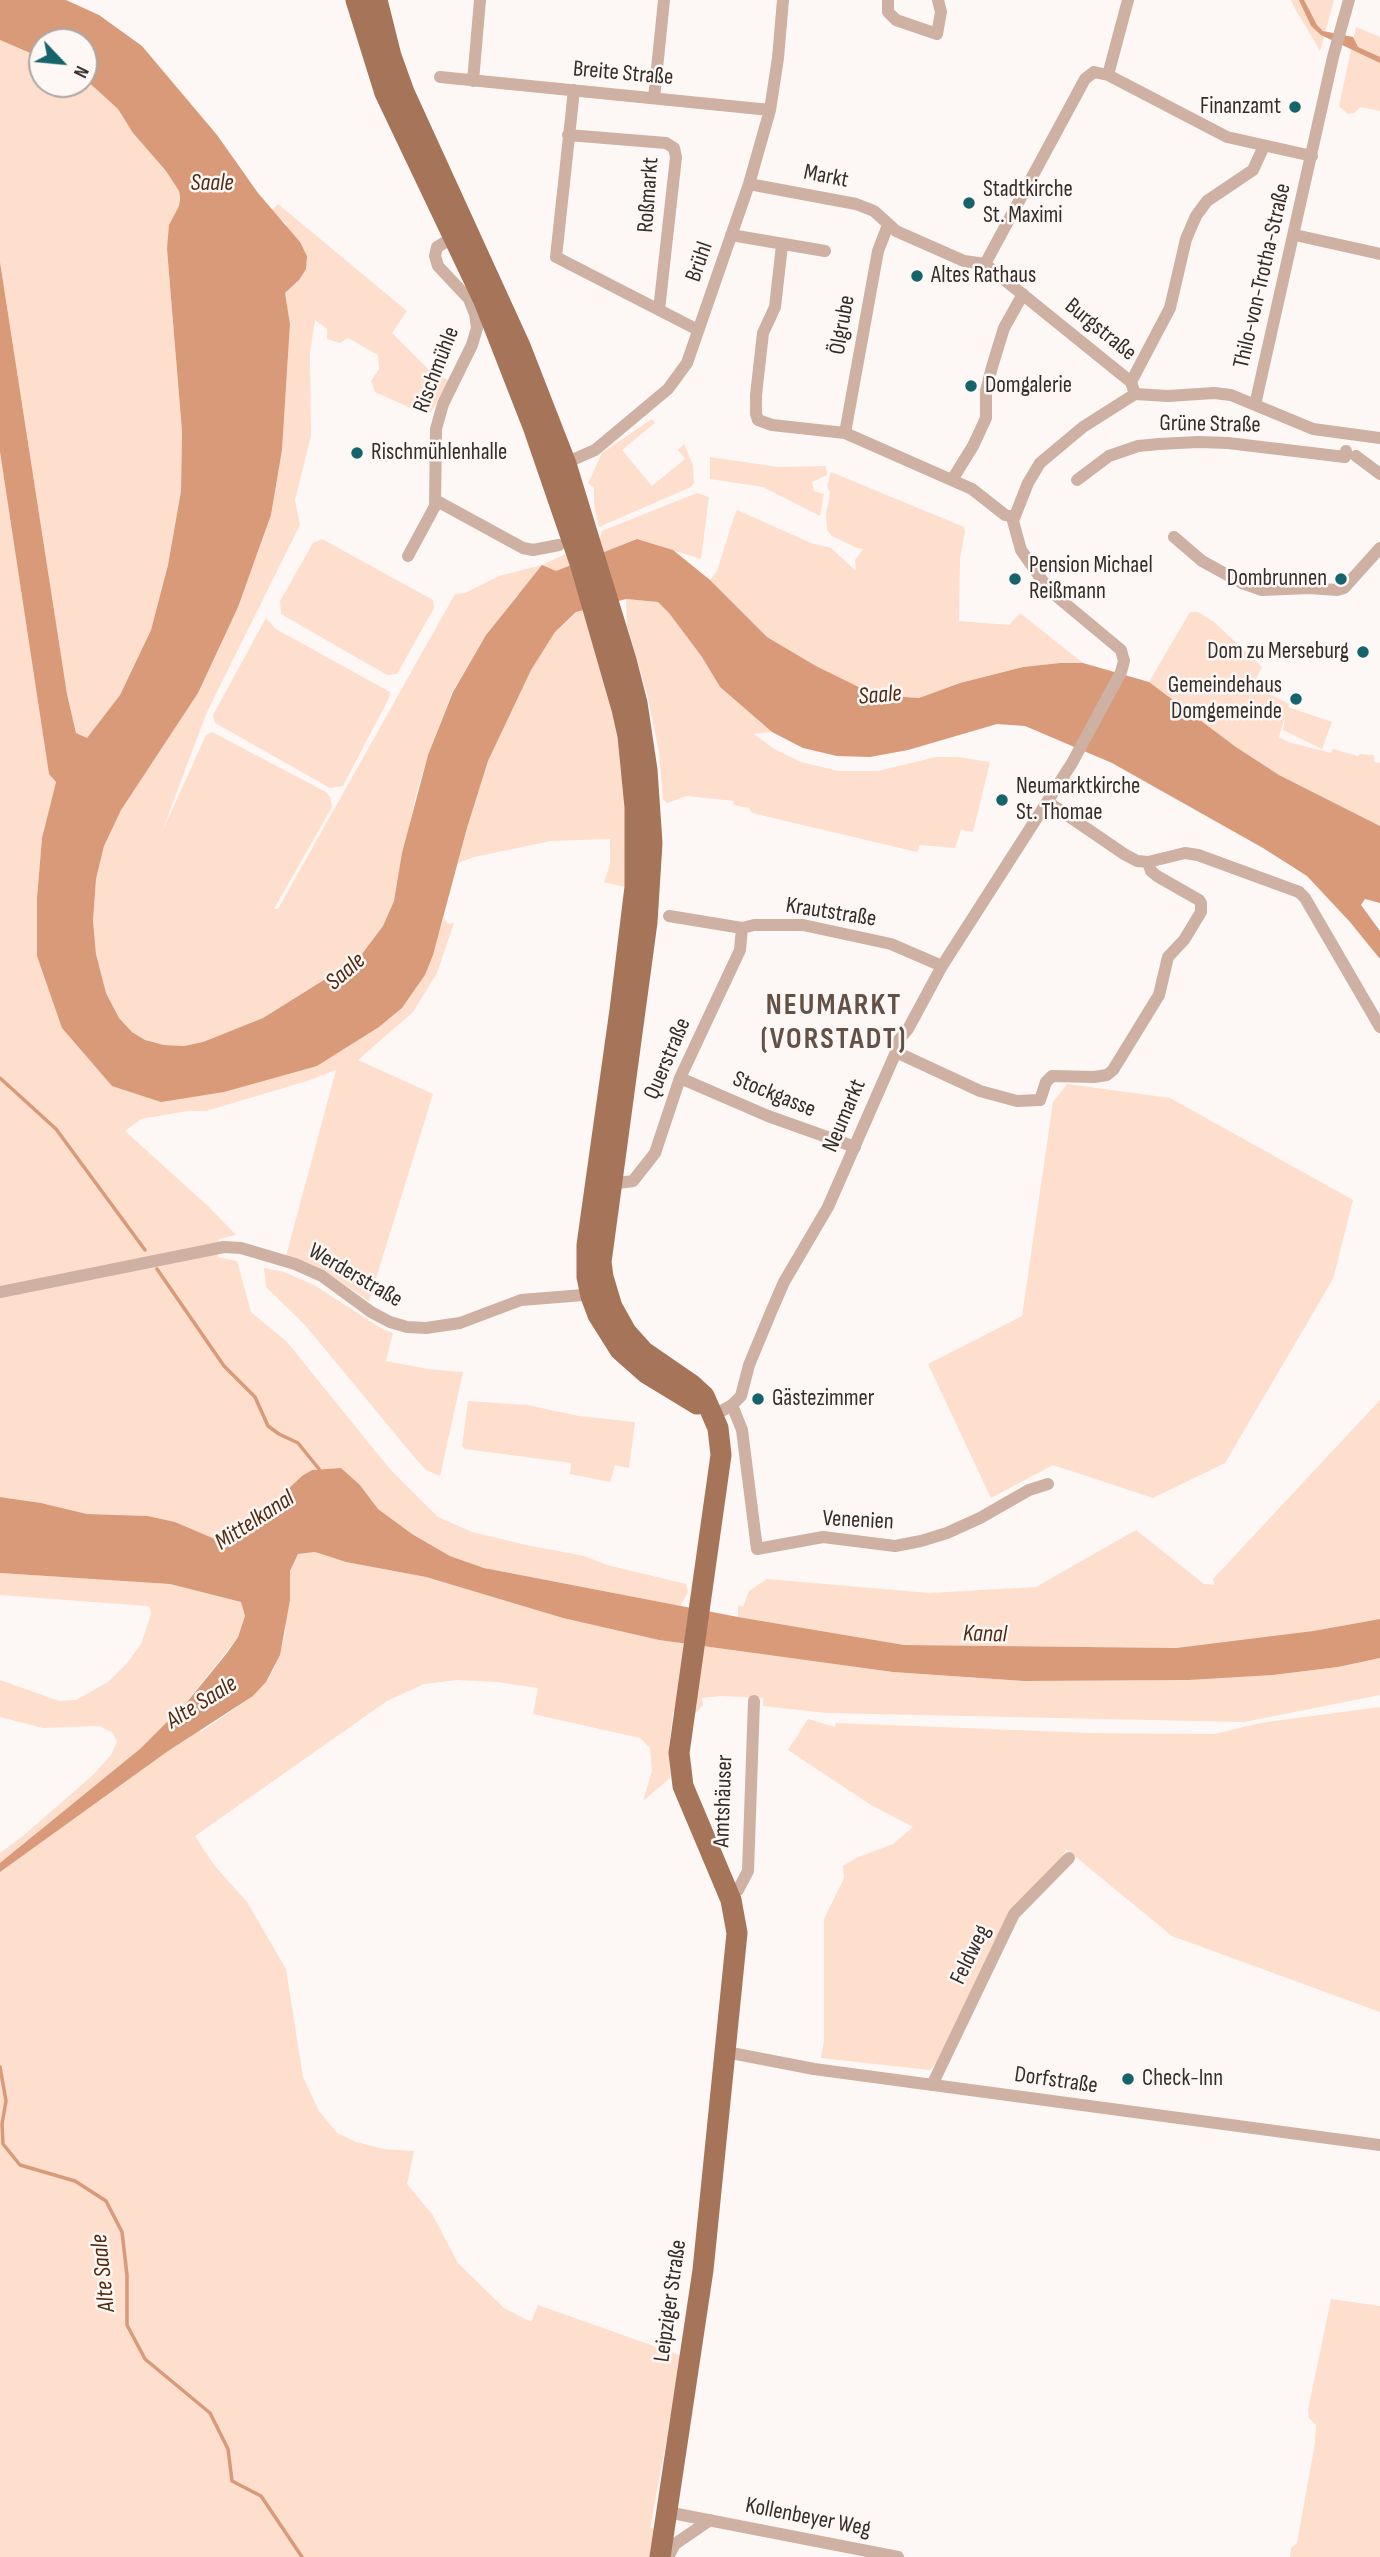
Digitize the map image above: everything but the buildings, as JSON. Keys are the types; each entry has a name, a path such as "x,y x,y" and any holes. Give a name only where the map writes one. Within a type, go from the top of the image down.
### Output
{"main road":[{"path":"356,0 385,93 558,466"},
{"path":"377,0 391,56 404,92 520,346 609,631 637,703 644,741 652,843 651,879 599,1294 608,1333 631,1362 713,1416"},
{"path":"599,1294 587,1277 587,1245 627,959 636,861 635,807 628,736 609,631"},
{"name":"Amtshäuser","path":"713,1416 718,1428 721,1455 679,1753 683,1786 729,1895 737,1933 726,2052"},
{"name":"Leipziger Straße","path":"660,2557 703,2270 726,2052"}],"street":[{"path":"473,81 480,0"},
{"path":"654,98 664,0"},
{"name":"Brühl","path":"558,466 595,450 668,389 687,363 749,184 770,110 783,0"},
{"path":"888,0 888,12 896,20 937,34 941,12 938,0"},
{"path":"1108,75 1128,0"},
{"name":"Thilo-von-Trotha-Straße","path":"1255,405 1333,57 1349,0"},
{"path":"985,264 1085,79 1094,72 1108,75 1212,131 1312,156"},
{"name":"Breite Straße","path":"440,77 770,110"},
{"path":"573,90 556,257 698,330"},
{"name":"Roßmarkt","path":"568,135 666,143 674,148 676,157 660,310"},
{"path":"782,245 775,307 765,326 756,405 757,418 764,423 845,433 952,480 980,494 1005,514 1014,517 1028,483 1040,463 1133,388 1170,308 1186,239 1196,216 1207,201 1247,175 1257,164 1264,146"},
{"name":"Markt","path":"749,184 856,204 874,211 888,225"},
{"name":"Burgstraße","path":"888,225 964,261 985,264 1133,388"},
{"name":"Ölgrube","path":"845,433 873,274 888,225"},
{"path":"732,235 825,251"},
{"path":"1295,235 1380,254"},
{"name":"Rischmühle","path":"408,556 428,522 437,500 436,429 443,404 472,345 477,328 469,299 438,266 435,256 437,247 454,237"},
{"path":"952,480 986,418 986,391 992,367 1004,328 1023,294"},
{"path":"1133,388 1168,396 1214,393 1242,398 1313,429 1380,438"},
{"path":"1349,434 1352,454 1380,474"},
{"name":"Grüne Straße","path":"1077,480 1109,456 1138,446 1159,444 1228,443 1345,457 1352,454"},
{"path":"437,500 523,548 533,550 559,545"},
{"name":"Neumarkt","path":"732,1405 741,1396 749,1366 784,1282 824,1216 896,1052 898,1041 908,1029 942,965 1072,763 1123,667 1121,650 1049,590 1031,568 1016,536 1014,517"},
{"path":"1174,537 1202,561 1252,588 1286,590 1344,588 1380,548"},
{"path":"1048,802 1124,855 1137,861 1148,862 1185,853 1198,855 1299,892 1380,1027"},
{"path":"896,1052 981,1091 1017,1101 1040,1100 1046,1082 1052,1076 1094,1077 1113,1070 1159,995 1168,957 1184,940 1202,912 1202,903 1199,900 1157,876 1150,870 1148,862"},
{"name":"Krautstraße","path":"669,916 743,928 754,925 803,925 891,944 942,965"},
{"name":"Querstraße","path":"611,1184 633,1181 655,1153 680,1078 740,950 743,928"},
{"name":"Stockgasse","path":"680,1078 768,1116 855,1147"},
{"name":"Werderstraße","path":"0,1292 224,1247 241,1248 295,1264 322,1276 371,1312 407,1327 426,1328 460,1323 521,1300 599,1294"},
{"path":"713,1416 732,1405"},
{"name":"Venenien","path":"732,1405 744,1446 757,1549 823,1537 895,1546 921,1541 947,1533 1029,1490 1048,1484"},
{"name":"Amtshäuser","path":"729,1895 738,1890 748,1871 754,1701"},
{"name":"Feldweg","path":"932,2085 1014,1914 1069,1858"},
{"name":"Dorfstraße","path":"726,2052 814,2069 1380,2145"},
{"name":"Kollenbeyer Weg","path":"667,2512 898,2557"},
{"name":"Kollenbeyer Weg","path":"668,2557 676,2544 710,2520"}],"shaded area":[{"path":"1291,0 1334,0 1320,51 1294,7"},
{"path":"1356,27 1380,37 1380,111 1361,107 1348,114 1339,106"},
{"path":"0,40 28,52 28,98 98,98 98,91 118,109 133,133 166,171 179,191 179,206 167,249 182,431 181,491 168,565 151,630 120,695 87,738 76,733 67,694 0,262"},
{"path":"278,204 407,311 392,333 432,373 449,380 431,412 424,414 375,392 371,381 379,369 378,355 348,338 340,343 327,339 327,329 315,320 310,353 311,436 295,500 300,525 207,712 161,834 206,735 212,732 326,792 332,807 274,909 278,909 455,594 465,593 499,576 542,565 600,538 602,531 697,493 709,497 701,559 637,539 556,571 517,595 486,635 452,692 415,798 394,901 373,942 359,958 263,1018 203,1042 184,1046 164,1045 145,1040 132,1032 119,1018 106,993 96,954 93,921 96,879 104,846 121,809 198,693 256,558 271,515 282,450 290,325 285,293 299,280 286,224 272,210"},
{"path":"652,419 655,423 622,450 652,486 685,459 678,450 684,444 693,465 694,483 691,487 599,527 594,505 594,488 588,483 602,453"},
{"path":"0,452 49,773 56,782 42,839 37,898 62,1028 292,1072 317,1066 379,1027 402,1008 425,975 444,918 448,924 454,923 437,973 413,1012 358,1060 433,1094 369,1301 325,1271 286,1256 336,1070 206,1111 187,1111 141,1119 125,1131 236,1235 219,1239 218,1257 237,1261 251,1312 287,1342 389,1468 438,1517 472,1532 584,1556 607,1565 686,1584 688,1592 680,1606 484,1568 450,1556 412,1534 378,1509 360,1485 341,1468 312,1470 284,1493 272,1512 232,1539 215,1539 175,1522 148,1516 87,1514 0,1497"},
{"path":"710,457 778,467 826,466 827,475 812,482 814,491 824,494 820,516 763,487 710,479"},
{"path":"831,472 964,527 960,558 959,621 1009,625 1020,613 1083,663 1023,667 960,683 919,698 875,695 816,666 767,637 710,580 717,571 733,520 737,510 811,543 831,548 856,571 855,560 863,549 832,536 827,530 826,515 830,493 827,486"},
{"path":"322,539 433,600 434,608 397,674 387,675 281,614 280,601 313,543"},
{"path":"626,599 658,602 702,657 720,687 772,732 754,734 774,749 801,762 838,771 878,771 936,757 990,762 973,832 961,830 955,848 920,845 917,852 752,813 749,808 733,805 734,801 687,796 667,803 663,799 659,752 647,694 627,625"},
{"path":"583,610 600,647 628,791 629,888 604,882 610,864 610,839 551,841 474,857 458,863 488,761 530,671 555,632 577,612"},
{"path":"1190,612 1198,612 1214,622 1262,667 1253,685 1289,704 1288,707 1332,722 1322,749 1283,730 1286,713 1279,737 1288,742 1331,753 1333,749 1358,756 1374,755 1374,762 1380,763 1380,826 1279,775 1236,747 1149,682"},
{"path":"266,618 276,629 390,692 343,786 330,788 215,723 213,715"},
{"path":"1067,1084 1170,1098 1353,1200 1333,1279 1225,1463 1153,1498 1053,1465 991,1498 928,1364 1022,1316 1053,1102"},
{"path":"264,1268 284,1272 314,1285 384,1330 393,1333 386,1361 427,1369 463,1372 440,1476 426,1470 305,1325 266,1287"},
{"path":"1380,1400 1380,1619 1313,1631 1176,1648 904,1645 738,1617 738,1605 743,1607 749,1591 767,1579 929,1593 1036,1587 1136,1530 1204,1584 1215,1585 1213,1579"},
{"path":"468,1401 527,1405 579,1416 635,1422 629,1468 615,1465 610,1482 570,1474 571,1463 465,1449 462,1446"},
{"path":"315,1552 346,1562 426,1577 563,1618 659,1640 893,1672 1024,1681 1189,1680 1273,1675 1338,1667 1380,1658 1380,1695 1244,1722 827,1713 763,1706 763,1698 702,1698 703,1705 694,1715 673,1712 669,1745 670,1778 643,1801 652,1771 650,1748 640,1738 533,1714 538,1688 457,1680 424,1684 387,1701 195,1836 214,1865 247,1902 286,1969 303,2077 319,2111 337,2133 356,2142 384,2149 414,2151 407,2184 432,2214 458,2263 504,2308 531,2322 538,2305 682,2356 650,2528 655,2529 650,2557 0,2557 0,1853 93,1775 111,1755 117,1742 113,1733 99,1726 43,1728 0,1717 0,1680 59,1701 76,1700 108,1682 127,1663 141,1644 151,1614 147,1606 0,1595 0,1573 170,1584 241,1602 245,1616 238,1637 184,1705 201,1732 253,1696 266,1682 275,1667 285,1635 290,1600 290,1571 298,1554"},
{"path":"1380,1707 1380,2012 1172,1936 1066,1849 1061,1859 1013,1908 936,2063 930,2070 821,2058 824,2040 824,1919 844,1878 843,1866 893,1844 913,1827 871,1805 788,1750 808,1719 835,1727 836,1723 1093,1733 1215,1734 1260,1723"},
{"path":"1331,2299 1380,2306 1380,2557 1290,2557 1291,2548 1297,2543 1315,2443 1316,2425 1309,2418 1308,2410"}],"water":[{"name":"Saale","path":"0,0 66,0 99,15 142,46 217,135 258,193 300,242 307,256 306,269 285,293 290,324 282,450 271,515 238,607 198,693 121,810 104,846 96,879 93,921 96,954 106,993 119,1018 132,1032 145,1040 164,1045 184,1046 203,1042 263,1018 359,958 383,926 394,901 402,853 428,755 453,692 486,635 542,565 556,571 637,539 673,550 710,580 767,637 816,666 875,695 919,698 960,683 1023,667 1060,663 1083,663 1149,682 1236,747 1279,775 1380,826 1380,903 1365,899 1361,905 1380,931 1380,959 1307,876 1263,848 1112,763 1025,726 997,724 908,750 870,757 837,756 803,748 772,732 720,687 702,657 658,602 626,599 576,612 555,632 531,670 488,761 433,955 425,975 402,1008 379,1027 317,1066 224,1092 161,1102 112,1086 62,1028 37,956 37,898 42,838 56,782 49,774 0,452 0,262 67,694 76,733 87,738 120,695 151,630 168,565 181,491 182,431 167,249 169,225 180,198 179,191 166,171 133,133 118,109 98,91 98,28 28,28 28,52 0,40"},
{"path":"1299,0 1304,0 1323,31 1353,37 1358,47 1380,57 1380,63 1321,35 1311,26"},
{"path":"341,1468 360,1485 378,1509 412,1534 450,1556 484,1568 738,1617 904,1645 1176,1648 1313,1631 1380,1619 1380,1658 1338,1667 1273,1675 1189,1680 1024,1681 893,1672 659,1640 563,1618 426,1577 346,1562 315,1552 298,1554 290,1571 290,1600 280,1655 266,1682 253,1696 168,1751 0,1872 0,1863 140,1749 187,1702 238,1637 245,1616 241,1602 170,1584 0,1573 0,1497 87,1514 148,1516 175,1522 215,1539 232,1539 272,1512 284,1493 302,1476 312,1470"}],"waterway":[{"path":"0,1078 56,1129 145,1250"},
{"path":"157,1269 224,1366 255,1397 268,1426 298,1443 319,1469"},
{"name":"Alte Saale","path":"0,2067 6,2101 2,2124 3,2144 20,2165 75,2181 106,2201 122,2232 127,2275 127,2325 145,2359 210,2413 228,2449 232,2481 261,2496 302,2557"}],"place":[{"name":"Finanzamt","path":"1295,107"},
{"name":"Stadtkirche St. Maximi","path":"969,203"},
{"name":"Altes Rathaus","path":"917,276"},
{"name":"Domgalerie","path":"971,386"},
{"name":"Rischmühlenhalle","path":"357,453"},
{"name":"Pension Michael Reißmann","path":"1015,579"},
{"name":"Dombrunnen","path":"1341,579"},
{"name":"Dom zu Merseburg","path":"1363,652"},
{"name":"Gemeindehaus Domgemeinde","path":"1296,699"},
{"name":"Neumarktkirche St. Thomae","path":"1002,800"},
{"name":"Gästezimmer","path":"758,1399"},
{"name":"Check-Inn","path":"1128,2079"}],"district":[{"name":"NEUMARKT (VORSTADT)","path":"834,1023"}],"water label":[{"name":"Mittelkanal","path":"255,1521"},
{"name":"Kanal","path":"985,1635"}]}
